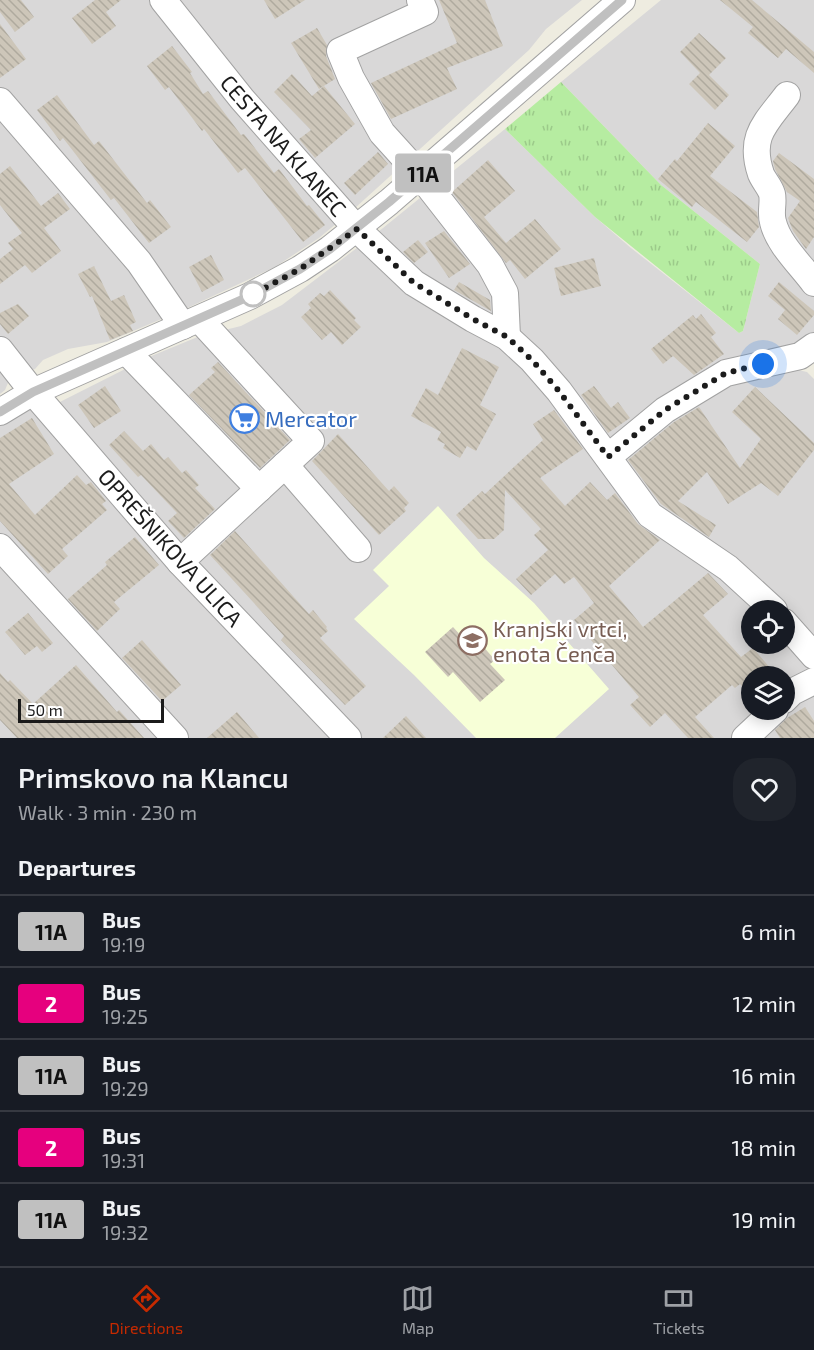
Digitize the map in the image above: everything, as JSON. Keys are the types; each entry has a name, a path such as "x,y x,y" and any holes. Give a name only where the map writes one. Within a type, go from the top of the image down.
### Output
{"street":[{"name":"CESTA NA KLANEC","path":"164,0 242,99 357,229 414,283 507,337 532,360 559,391 650,515 728,568 763,600"},
{"path":"420,0 425,12 340,51 351,78 382,133 425,181 490,265 505,293 507,337"},
{"path":"0,412 33,392 250,296 300,269 425,181 622,0"},
{"path":"787,95 758,135 756,152 762,175 771,191 772,218 776,233 814,283"},
{"path":"0,101 191,323 311,441 180,562"},
{"path":"608,457 665,410 726,373 800,356 814,346"},
{"name":"OPREŠNIKOVA ULICA","path":"0,350 33,392 180,562 348,738"},
{"path":"126,351 259,489"},
{"path":"285,465 358,549"},
{"path":"0,547 175,738"},
{"path":"795,634 814,656"},
{"path":"795,690 814,681"},
{"path":"745,738 764,720"}],"shaded area":[{"path":"0,0 582,0 546,29 529,50 319,238 275,267 183,310 107,342 68,349 43,360 35,369 23,373 8,383 0,394"},
{"path":"661,0 814,0 814,355 794,369 807,372 814,379 814,738 0,738 0,426 34,407 42,411 149,357 200,336 241,326 282,305 383,228 505,129 595,217 631,248 739,333 743,331 760,264 661,185 561,82"},
{"name":"Kranjski vrtci, enota Čenča","path":"438,506 484,558 534,603 609,689 555,738 476,738 414,675 354,619 389,586 373,570"}],"green space":[{"path":"561,82 661,185 760,264 743,331 739,333 595,217 505,129"}],"building":[{"path":"0,0 21,0 34,17 15,32 0,12"},
{"path":"95,0 121,0 106,12 116,26 92,44 72,18"},
{"path":"264,0 305,0 275,19"},
{"path":"439,0 485,0 503,46 447,68 457,89 391,119 371,83 457,43"},
{"path":"720,0 752,0 814,52 814,73 786,49 778,58 748,33 753,27"},
{"path":"0,24 26,59 0,78"},
{"path":"317,28 327,45 326,56 335,79 319,89 291,43"},
{"path":"699,33 726,58 709,75 729,95 715,110 689,84 700,73 680,52"},
{"path":"172,46 192,72 190,73 203,94 208,91 241,135 244,134 274,173 279,169 307,206 309,205 325,225 303,242 245,168 238,173 169,87 165,90 147,66"},
{"path":"292,74 312,96 324,86 355,124 315,158 299,139 311,130 274,92"},
{"path":"57,95 94,145 99,141 147,203 150,200 171,227 149,243 114,198 111,200 63,138 60,141 37,110"},
{"path":"708,123 735,146 710,176 757,212 759,227 747,242 696,202 692,207 658,179 675,159 677,161"},
{"path":"378,152 388,164 355,195 344,183"},
{"path":"779,153 814,179 814,237 806,249 793,231 788,218 800,201 787,192 775,169 773,161"},
{"path":"488,160 515,191 484,217 506,243 535,219 561,249 525,279 510,260 506,263 452,192"},
{"path":"10,166 41,206 58,193 70,209 44,228 61,251 32,273 25,265 0,284 0,259 13,249 8,243 22,233 0,205 0,174"},
{"path":"444,231 470,264 449,278 425,243"},
{"path":"418,240 428,252 414,263 403,252"},
{"path":"211,255 224,280 202,292 189,267"},
{"path":"594,258 601,286 561,296 554,268"},
{"path":"94,266 111,301 124,295 136,322 130,325 133,331 110,340 92,296 90,297 78,274"},
{"path":"459,282 490,300 491,311 454,290"},
{"path":"779,282 814,311 814,315 797,335 778,319 785,310 768,296"},
{"path":"330,290 356,318 354,320 361,327 342,345 331,332 322,340 301,317 311,308 308,304 320,293 324,296"},
{"path":"18,304 29,316 8,334 0,324 0,313"},
{"path":"701,314 716,333 711,337 724,354 694,375 673,356 663,364 651,349 693,315 696,319"},
{"path":"462,348 499,367 480,405 496,414 476,451 467,446 460,458 443,448 445,444 437,440 441,432 411,416 426,388 438,395"},
{"name":"Mercator","path":"218,362 290,440 260,468 189,395 215,372 211,368"},
{"path":"105,386 121,411 94,428 78,405"},
{"path":"594,386 611,408 618,402 630,418 608,433 581,395"},
{"path":"755,387 814,443 814,450 778,496 761,483 728,504 707,472 678,501 716,525 709,537 661,504 628,460 674,422 699,407 740,468 761,439 732,412"},
{"path":"554,410 583,449 540,478 565,506 590,482 607,500 615,493 638,524 660,540 609,586 643,627 708,573 728,594 703,615 741,657 745,654 758,654 768,666 741,666 741,685 735,688 732,685 695,717 714,738 688,738 665,713 650,727 630,705 639,697 574,620 594,603 574,577 564,584 555,574 531,595 516,579 548,550 534,535 541,529 505,490 504,530 494,539 478,539 456,515 482,491 485,494 543,440 533,424"},
{"path":"32,418 54,454 9,484 35,515 77,475 86,485 91,482 106,501 102,504 107,510 62,549 68,556 48,574 0,521 0,438"},
{"path":"124,431 143,451 151,444 164,460 168,457 182,473 186,470 199,485 195,488 215,509 184,538 168,521 177,513 141,475 138,477 109,445"},
{"path":"338,434 389,491 394,486 409,503 404,508 406,511 379,535 312,461"},
{"path":"235,531 309,614 313,610 328,631 320,638 366,686 345,705 281,640 284,636 210,555"},
{"path":"135,537 159,565 114,602 120,609 97,631 68,599 107,565 105,562"},
{"path":"28,613 53,643 42,652 37,646 25,655 5,632"},
{"path":"453,627 474,650 481,644 495,660 490,664 505,680 480,702 453,672 448,677 425,652"},
{"path":"142,640 181,685 162,701 122,658"},
{"path":"76,665 117,712 119,710 144,738 17,738 0,720 0,673 33,704"},
{"path":"805,707 814,721 814,738 780,738 775,730 785,720 795,720 795,713"},
{"path":"237,712 259,738 207,738"},
{"path":"406,716 426,738 383,738"}],"bus line":[{"name":"11A","path":"0,412 33,392 200,320 300,269 357,229 622,0"}],"place":[{"name":"Mercator","path":"244,418"},
{"name":"Kranjski vrtci, enota Čenča","path":"472,641"}],"route":[{"path":"253,294 250,296 300,269 357,229 414,283 507,337 532,360 559,391 608,457 665,410 726,373 763,364"}]}
